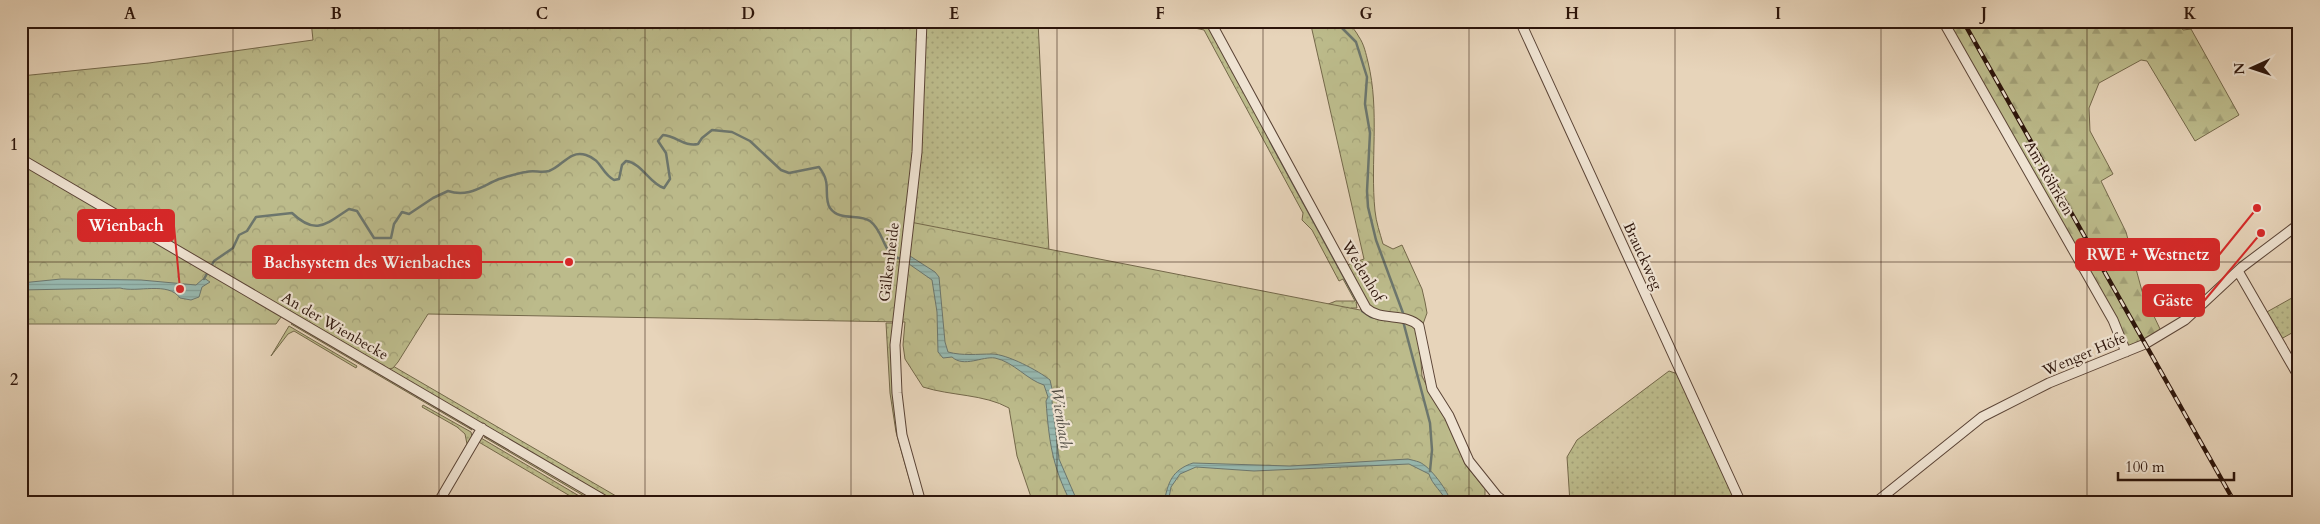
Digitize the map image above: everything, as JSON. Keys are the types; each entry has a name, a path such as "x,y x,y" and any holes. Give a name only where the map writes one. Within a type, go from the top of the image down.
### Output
{"street":[{"name":"Gälkenheide","path":"921,503 902,435 895,369 896,324 917,152 922,21"},
{"name":"Wedenhof","path":"1210,21 1366,308 1378,315 1414,321 1419,326 1432,389 1449,416 1469,461 1497,496 1506,503"},
{"name":"Brauckweg","path":"1520,21 1741,503"},
{"name":"Am Röhrken","path":"1943,21 2113,320 2126,352"},
{"name":"An der Wienbecke","path":"21,159 609,503"},
{"name":"Wenger Höfe","path":"1875,503 1982,417 2049,383 2154,339 2185,320 2238,270 2299,224"},
{"path":"2238,270 2299,377"},
{"path":"438,503 482,428"}],"green space":[{"path":"311,21 921,21 919,133 905,221 1360,310 1367,306 1347,265 1364,259 1310,21 1349,21 1364,46 1372,80 1374,193 1378,228 1383,244 1393,249 1402,245 1422,289 1427,313 1419,335 1422,376 1433,399 1449,423 1465,464 1485,489 1485,503 1351,503 1351,501 1215,503 1208,500 1207,503 1033,503 1017,456 1009,408 989,400 923,387 905,359 903,345 905,322 428,314 398,362 393,368 389,369 287,309 276,324 21,324 21,76 149,63 313,40"},
{"path":"924,21 1038,21 1049,252 910,256"},
{"path":"1162,21 1205,21 1210,24 1359,303 1356,302 1357,308 1351,308 1146,503 1323,306 1336,301 1355,301 1343,279 1339,281 1312,230 1302,220 1303,213 1204,30"},
{"path":"1946,21 2178,21 2183,30 2191,29 2239,115 2195,141 2147,61 2141,60 2099,83 2089,108 2090,131 2113,174 2101,181 2126,232 2142,291 2161,331 2128,347"},
{"path":"223,267 628,503 618,503 262,295"},
{"path":"2299,294 2299,329 2281,339 2265,313"},
{"path":"294,323 467,424 472,430 291,324"},
{"path":"886,323 894,323 893,366 919,503 916,503 896,432 890,393"},
{"path":"289,326 357,366 356,368 294,331 288,334 271,356"},
{"path":"1669,371 1678,374 1733,495 1724,503 1570,503 1567,457 1577,440"},
{"path":"423,405 471,432 472,437 455,466 467,444 465,434 457,427 422,407"},
{"path":"484,437 488,437 601,503 596,503"},
{"path":"481,438 591,503 582,503 477,441"}],"water":[{"path":"910,256 935,272 939,277 945,342 948,352 992,354 1006,357 1031,368 1050,380 1054,398 1052,401 1059,459 1078,503 1071,503 1056,465 1048,429 1046,401 1048,397 1044,385 1008,363 995,358 962,362 952,357 943,358 938,352 937,312 932,280 909,264"},
{"path":"204,278 210,282 202,287 199,297 191,300 180,298 175,293 160,289 21,290 21,283 61,279 141,280 196,285"},
{"path":"1408,459 1423,464 1433,474 1443,486 1451,503 1447,503 1429,474 1409,464 1254,471 1196,467 1180,474 1171,487 1168,503 1164,503 1172,478 1180,469 1193,463 1290,466"}],"waterway":[{"path":"1193,21 1204,24 1209,28"},
{"path":"1335,21 1356,42 1367,77 1365,104 1370,133 1368,207 1376,240 1403,313"},
{"name":"Wienbach","path":"204,279 214,261 233,248 239,235 247,231 256,217 292,213 300,220 315,226 327,223 349,209 357,211 374,238 391,238 394,224 402,212 409,214 433,198 448,191 455,193 468,192 516,174 529,171 549,171 571,157 580,154 595,160 606,174 614,180 619,179 622,165 626,161 637,165 654,182 664,188 670,179 666,153 658,141 663,135 684,143 698,144 712,130 732,132 750,141 781,170 789,173 819,167 826,179 830,208 839,215 870,221 879,231 890,253 901,259"},
{"path":"1270,141 1357,301"},
{"path":"1362,311 1376,318"},
{"path":"1403,321 1430,423 1432,450 1430,471"}],"railway":[{"path":"1963,21 2235,503"}],"place":[{"name":"RWE + Westnetz","path":"2257,208"},
{"name":"Gäste","path":"2261,233"},
{"name":"Bachsystem des Wienbaches","path":"569,262"},
{"name":"Wienbach","path":"180,289"}]}
